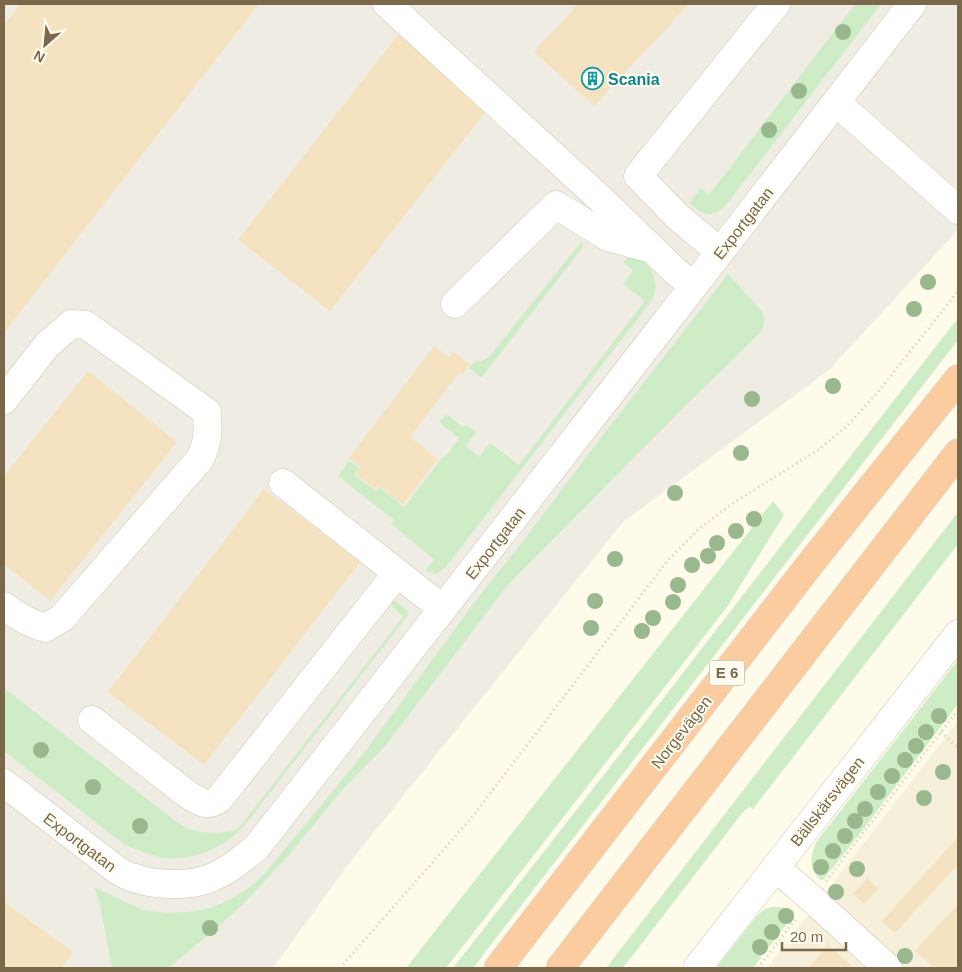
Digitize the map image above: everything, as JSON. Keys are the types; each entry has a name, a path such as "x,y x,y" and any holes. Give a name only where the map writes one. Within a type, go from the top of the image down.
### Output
{"highway":[{"name":"Norgevägen","path":"498,968 811,563 958,379"},
{"path":"560,968 958,453"}],"street":[{"path":"386,4 694,286"},
{"path":"720,252 678,217 638,176 776,4"},
{"name":"Exportgatan","path":"4,783 117,870 130,877 160,883 193,883 209,878 234,866 257,847 912,4"},
{"path":"836,102 958,210"},
{"path":"455,304 556,205 608,237 653,249"},
{"path":"4,400 47,345 71,324 86,325 206,412 208,426 208,439 200,458 62,618 45,628 31,624 4,606"},
{"path":"282,483 443,609"},
{"path":"92,720 187,794 202,804 213,804 219,799 396,573"},
{"name":"Bällskärsvägen","path":"697,968 958,634"},
{"path":"775,867 888,968"}],"path":[{"path":"340,968 473,816 668,560 699,529 733,503 818,450 847,426 878,392 958,291"},
{"path":"758,968 958,710"},
{"path":"941,732 958,748"}],"shaded area":[{"path":"4,4 958,4 958,230 829,370 623,522 347,866 273,968 4,968"},
{"path":"958,721 958,968 767,968"}],"green space":[{"path":"855,4 881,4 724,207 710,214 701,211 689,203 701,188 709,195"},
{"path":"582,241 583,247 481,378 469,368 474,362 482,361 489,357"},
{"path":"632,257 644,262 652,273 655,280 655,294 652,300 445,568 434,574 426,571 434,559 391,524 394,520 338,476 349,461 359,468 354,475 376,491 379,487 404,507 459,438 440,423 446,415 463,427 466,425 476,432 466,446 479,457 490,443 519,465 645,301 623,284 633,271 623,262"},
{"path":"728,274 762,312 764,321 760,333 507,586 385,746 342,790 288,856 242,905 168,968 112,968 100,904 94,887 143,910 165,913 188,912 211,908 229,900 250,887 263,875 363,754 477,599"},
{"path":"958,318 958,340 473,968 453,968 642,726"},
{"path":"773,501 784,515 727,607 446,968 406,968"},
{"path":"958,512 958,544 753,809 749,807 743,812 623,968 606,968"},
{"path":"395,601 409,612 408,615 248,821 231,838 208,851 183,858 166,858 125,845 4,751 4,688 178,823 189,829 202,832 234,831 242,824 403,617 389,603"},
{"path":"958,660 958,704 861,832 823,880 821,880 812,867 813,851 817,841"},
{"path":"772,907 789,909 794,911 794,914 753,968 716,968 756,917 763,910"}],"building":[{"path":"20,4 259,4 4,333 4,25"},
{"name":"Scania","path":"578,4 689,4 594,106 534,52"},
{"path":"398,35 490,106 330,311 238,240"},
{"path":"434,346 449,357 454,352 470,364 462,375 459,373 410,437 438,459 403,505 378,485 375,489 355,474 361,467 349,458"},
{"path":"88,371 177,442 50,601 4,564 4,476"},
{"path":"264,489 360,562 204,765 108,692"},
{"path":"958,837 958,864 895,933 882,921"},
{"path":"867,878 878,889 864,904 853,894"},
{"path":"4,902 73,952 61,968 4,968"},
{"path":"958,904 958,965 955,968 935,968 915,951"},
{"path":"828,945 854,968 810,968"}],"place":[{"name":"Scania","path":"592,79"}]}
